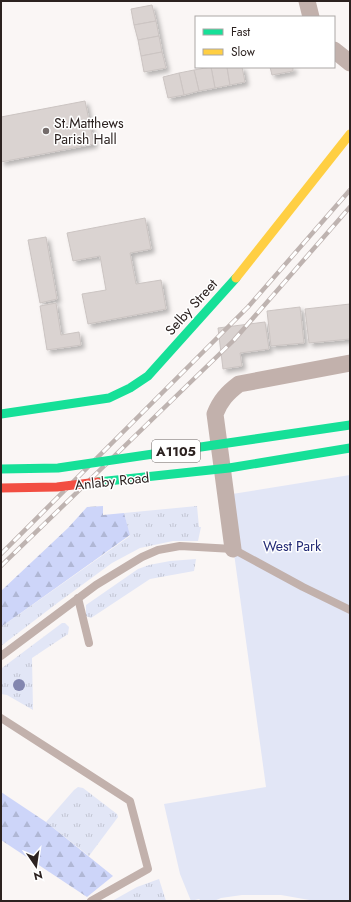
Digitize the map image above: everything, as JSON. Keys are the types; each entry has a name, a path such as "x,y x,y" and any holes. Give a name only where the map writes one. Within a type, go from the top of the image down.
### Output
{"main road":[{"name":"Selby Street","path":"1,414 109,398 130,388 148,376 238,275 350,134"},
{"name":"Anlaby Road","path":"1,469 58,468 350,425"},
{"name":"Anlaby Road","path":"1,488 57,487 229,468 350,448"}],"street":[{"path":"307,1 311,16"},
{"path":"335,51 350,63"},
{"path":"233,549 215,414 219,403 229,391 239,384 350,364"}],"lane":[{"path":"1,656 78,598 109,577 142,557 158,550 180,546 233,549 303,587 350,610"},
{"path":"78,598 89,643"},
{"path":"1,718 130,801 148,869 91,901"}],"green space":[{"name":"West Park","path":"350,475 350,901 315,901 281,895 242,895 221,898 214,901 201,901 199,899 191,901 180,874 164,804 266,787 226,495"},
{"path":"103,506 103,515 124,513 130,535 1,627 1,591 68,528 87,507"},
{"path":"197,506 199,527 201,527 198,541 173,541 140,548 112,563 1,646 1,627 130,536 124,513"},
{"path":"196,559 194,571 150,579 91,618 86,616 86,605 138,569 149,565 170,561"},
{"path":"62,623 65,623 69,627 68,634 32,658 33,710 7,695 1,694 1,669"},
{"path":"78,787 83,788 117,814 118,817 89,856 46,822"},
{"path":"1,792 46,822 113,876 87,897 1,840"},
{"path":"159,879 166,901 112,901 137,887"}],"building":[{"path":"152,5 156,21 134,25 131,9"},
{"path":"156,21 159,36 138,40 134,25"},
{"path":"159,36 162,52 141,56 138,40"},
{"path":"162,52 166,68 144,72 141,56"},
{"path":"211,68 227,68 230,85 215,88"},
{"path":"211,68 215,88 199,91 194,70"},
{"path":"227,68 242,68 245,82 230,85"},
{"path":"270,68 293,68 293,71 272,75"},
{"path":"194,70 199,91 184,95 179,73"},
{"path":"179,73 184,95 168,98 163,77"},
{"name":"St.Matthews Parish Hall","path":"85,101 94,144 1,162 1,117"},
{"path":"145,218 151,249 130,253 136,284 161,280 166,309 88,324 82,294 106,290 100,256 73,261 67,233"},
{"path":"46,237 57,299 40,303 28,240"},
{"path":"56,303 61,335 79,332 81,345 47,350 40,306"},
{"path":"350,304 350,339 309,343 305,309"},
{"path":"300,307 304,343 271,346 267,311"},
{"path":"265,322 269,349 240,353 242,366 223,369 218,328"}],"railway":[{"path":"1,554 248,307 350,190"},
{"path":"1,566 234,340 350,207"}],"traffic: fast":[{"path":"1,414 109,398 130,388 148,376 236,278"},
{"path":"1,469 58,468 350,425"},
{"path":"98,482 229,468 350,448"}],"traffic: slow":[{"path":"236,278 350,134"}],"traffic: jam":[{"path":"1,488 57,487 98,482"}],"place":[{"name":"St.Matthews Parish Hall","path":"46,131"}]}
